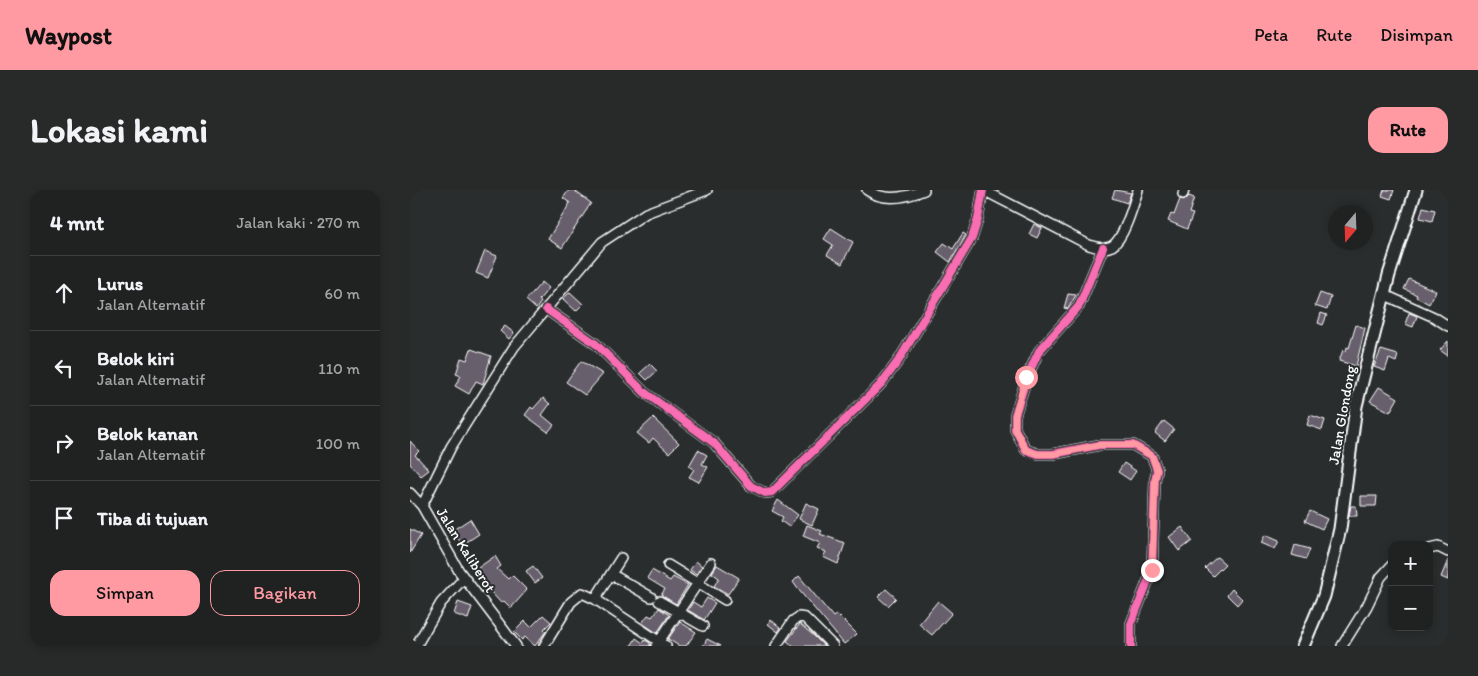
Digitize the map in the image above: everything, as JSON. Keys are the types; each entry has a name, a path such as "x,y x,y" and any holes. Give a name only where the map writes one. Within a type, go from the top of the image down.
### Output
{"main road":[{"name":"Jalan Glondong","path":"1303,646 1324,596 1340,529 1356,406 1389,275 1416,190"}],"street":[{"path":"422,506 450,447 514,347 602,242 624,225 646,213 707,190"},
{"path":"867,190 881,197 908,196 924,190"},
{"path":"546,308 596,344 644,392 714,444 751,486 766,493 772,492 881,384 899,360 972,238 983,190 1089,245 1103,248 1116,243 1135,205 1138,190"},
{"path":"1103,248 1079,306 1039,351 1026,377 1015,415 1015,429 1026,450 1038,454 1054,454 1099,445 1133,445 1152,456 1157,470 1152,570 1132,624 1132,646"},
{"path":"1385,295 1434,317 1448,326"},
{"name":"Jalan Kaliberot","path":"410,493 422,506 464,578 516,646"},
{"path":"1433,548 1438,547 1448,552"},
{"path":"595,599 621,558"},
{"path":"544,646 571,602 579,594 587,594 661,644 678,613 711,563"},
{"path":"668,565 725,600"},
{"path":"1342,646 1367,606 1381,577 1388,569"},
{"path":"611,574 703,626"},
{"path":"416,646 440,603 464,578"},
{"path":"779,645 792,621 802,617 833,646"}],"building":[{"path":"569,190 577,190 576,192 591,203 562,248 548,239 570,203 563,198"},
{"path":"1115,190 1131,193 1127,203 1112,198"},
{"path":"1384,190 1394,190 1391,199 1382,196"},
{"path":"1189,196 1194,198 1189,213 1193,214 1187,229 1168,221 1171,214 1174,215 1180,199 1185,200"},
{"path":"1423,207 1435,210 1432,221 1420,218"},
{"path":"1034,224 1042,228 1037,238 1029,234"},
{"path":"831,228 853,242 842,264 827,255 833,245 824,239"},
{"path":"963,233 966,235 950,262 937,252 944,243 953,249"},
{"path":"485,251 497,256 488,278 476,273"},
{"path":"1409,279 1436,291 1429,304 1416,297 1417,295 1404,289"},
{"path":"542,282 549,288 539,300 541,302 536,309 526,300"},
{"path":"570,292 583,304 576,311 563,299"},
{"path":"1320,293 1331,297 1327,310 1315,306"},
{"path":"1068,294 1076,295 1068,309 1064,308"},
{"path":"1321,313 1327,315 1323,325 1318,323"},
{"path":"1409,313 1417,316 1413,327 1405,324"},
{"path":"1356,325 1365,328 1356,366 1339,361 1343,350 1346,351 1347,347 1349,348"},
{"path":"505,326 514,333 509,339 500,331"},
{"path":"1448,341 1448,356 1440,350"},
{"path":"471,349 491,356 483,384 476,381 469,394 455,386 461,376 456,374 461,358 467,360"},
{"path":"1381,350 1398,355 1396,362 1389,359 1385,371 1374,367"},
{"path":"581,361 603,374 585,395 566,382"},
{"path":"650,364 657,371 647,380 640,373"},
{"path":"1379,387 1398,398 1390,412 1370,401"},
{"path":"543,398 550,404 542,415 554,425 548,432 525,415 531,407 533,409"},
{"path":"1310,415 1325,420 1322,430 1307,425"},
{"path":"653,418 679,443 669,453 653,438 649,443 637,433"},
{"path":"1164,421 1174,429 1165,441 1155,433"},
{"path":"410,441 419,451 415,455 429,470 421,476 410,464"},
{"path":"698,450 707,455 702,464 708,467 699,482 689,477 694,469 689,466"},
{"path":"1124,463 1136,471 1130,480 1118,472"},
{"path":"1361,496 1377,496 1376,506 1361,506"},
{"path":"778,500 798,515 789,527 781,521 783,517 772,511"},
{"path":"806,503 819,509 812,525 799,519"},
{"path":"1351,506 1356,506 1357,516 1349,516"},
{"path":"1310,511 1327,519 1322,529 1305,521"},
{"path":"470,519 479,534 462,545 453,530"},
{"path":"807,525 822,531 820,534 845,543 838,564 823,557 826,552 817,548 820,543 803,536"},
{"path":"1182,527 1192,541 1179,551 1169,537"},
{"path":"410,529 421,535 410,553"},
{"path":"1265,535 1279,541 1275,549 1261,543"},
{"path":"1295,545 1310,549 1306,559 1292,555"},
{"path":"495,556 501,566 497,569 508,579 512,575 527,590 511,608 504,601 501,603 490,591 488,593 482,587 485,584 475,570"},
{"path":"1217,557 1225,564 1213,576 1205,568"},
{"path":"1448,560 1448,580 1441,577"},
{"path":"696,561 702,566 696,574 690,570"},
{"path":"717,565 739,578 728,594 714,586 719,578 712,573"},
{"path":"533,566 542,578 535,583 526,571"},
{"path":"652,570 670,581 673,577 688,585 676,604 661,595 665,589 647,578"},
{"path":"799,576 833,617 837,614 857,634 844,644 793,582"},
{"path":"886,589 896,598 888,606 878,597"},
{"path":"1232,589 1242,599 1237,605 1227,595"},
{"path":"707,598 715,603 704,620 688,610 693,602 701,607"},
{"path":"938,601 952,613 932,635 919,624"},
{"path":"458,602 472,607 468,619 454,614"},
{"path":"659,608 669,615 657,633 642,623 648,615 652,617"},
{"path":"543,615 551,622 544,629 546,631 535,646 525,637 522,640 514,632 525,621 531,627"},
{"path":"771,620 781,628 778,632 768,624"},
{"path":"680,622 696,632 686,646 679,646 668,639"},
{"path":"800,624 824,646 793,646 787,641"},
{"path":"636,638 643,643 645,640 650,643 650,646 631,646"},
{"path":"707,639 721,646 703,646"}],"cycle path":[{"path":"546,309 596,344 644,392 714,443 751,486 765,493 772,492 881,384 899,360 972,238 978,219 983,190"},
{"path":"1103,248 1079,306 1039,351 1027,377 1015,415 1015,429 1026,450 1038,454 1053,454 1099,445 1133,445 1152,456 1157,470 1155,480 1152,571 1131,624 1131,646"}],"route":[{"path":"1026,377 1015,415 1015,429 1026,450 1038,454 1054,454 1099,445 1133,445 1152,456 1157,470 1152,570"}]}
